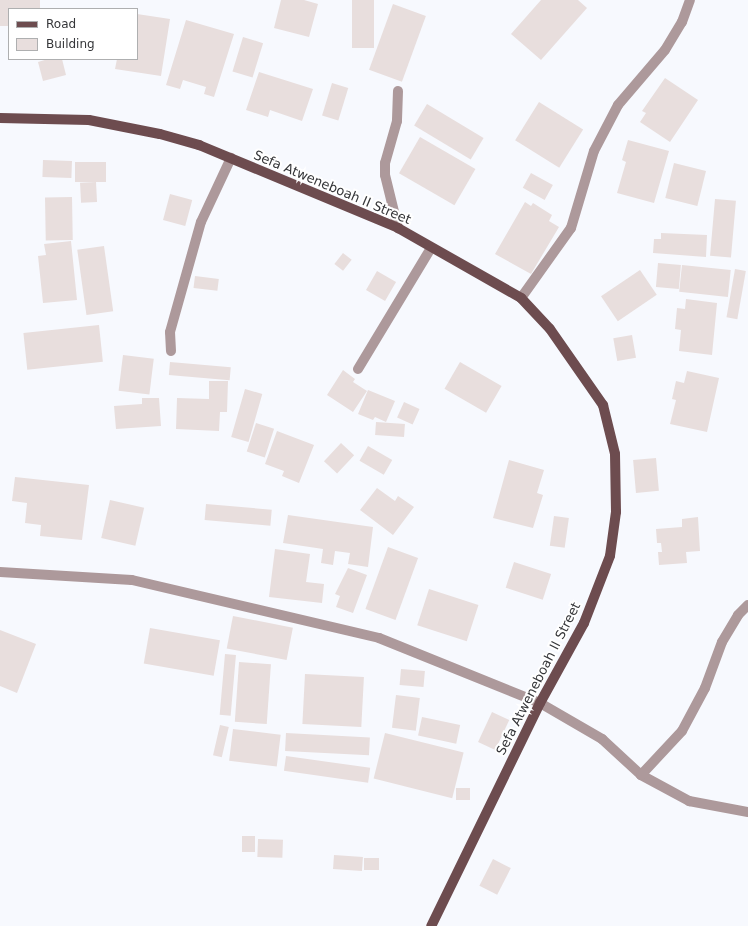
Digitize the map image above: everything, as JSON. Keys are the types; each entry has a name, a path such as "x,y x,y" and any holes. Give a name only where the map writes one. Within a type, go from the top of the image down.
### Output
{"main road":[{"name":"Sefa Atweneboah II Street","path":"0,118 90,120 130,127 199,145 398,228 430,248 521,298 550,329 603,405 615,454 616,512 610,556 584,623 540,703 431,926"}],"street":[{"path":"521,298 571,228 594,151 618,105 665,50 682,22 690,0"},
{"path":"398,91 397,121 385,163 385,175 398,228"},
{"path":"171,351 170,332 201,222 231,158"},
{"path":"358,369 430,248"},
{"path":"0,572 132,580 379,638 540,703 602,739 641,775 689,801 748,812"},
{"path":"641,775 682,731 704,688 722,642 738,615 748,605"}],"building":[{"path":"0,0 40,0 40,8 8,8 8,26 0,26"},
{"path":"281,0 304,0 318,4 309,37 274,28"},
{"path":"352,0 374,0 374,48 352,48"},
{"path":"541,0 578,0 587,8 541,60 511,34"},
{"path":"393,4 426,16 402,82 369,70"},
{"path":"138,14 170,19 161,76 115,69 117,60 138,60"},
{"path":"186,20 234,34 214,97 204,94 206,87 183,80 180,89 166,85"},
{"path":"243,37 263,43 253,78 232,71"},
{"path":"45,60 62,60 66,75 43,81 38,62"},
{"path":"259,72 313,89 302,121 270,110 268,117 246,110"},
{"path":"665,78 698,100 670,142 640,122 646,113 642,111"},
{"path":"332,83 348,88 338,120 322,116"},
{"path":"539,102 583,130 559,168 515,140"},
{"path":"427,104 484,138 471,159 414,125"},
{"path":"420,137 475,169 454,205 399,173"},
{"path":"628,140 669,151 654,203 617,193 626,162 622,160"},
{"path":"43,160 72,161 71,178 42,177"},
{"path":"75,162 106,162 106,182 75,182"},
{"path":"674,163 706,171 697,206 665,198"},
{"path":"531,173 553,185 545,200 523,188"},
{"path":"96,182 97,202 81,203 80,183"},
{"path":"170,194 192,200 185,226 163,220"},
{"path":"45,197 72,197 73,240 46,240"},
{"path":"715,199 736,201 731,258 710,256"},
{"path":"525,202 531,206 533,203 552,215 549,221 559,227 531,274 495,254"},
{"path":"661,233 707,235 706,257 653,253 654,239 661,239"},
{"path":"71,241 77,300 43,303 38,256 46,255 44,244"},
{"path":"104,246 113,311 86,315 77,250"},
{"path":"343,253 352,260 343,271 334,264"},
{"path":"658,263 681,265 679,289 656,287"},
{"path":"682,265 731,270 728,297 679,292"},
{"path":"735,269 746,271 737,319 726,317"},
{"path":"640,270 657,295 618,321 601,296"},
{"path":"377,271 396,282 385,301 366,290"},
{"path":"195,276 219,279 217,291 194,288"},
{"path":"686,299 717,303 712,355 679,351 681,330 675,329 677,308 685,309"},
{"path":"99,325 103,362 27,370 23,333"},
{"path":"632,335 636,358 617,361 613,338"},
{"path":"123,355 154,359 149,395 119,391"},
{"path":"170,362 231,367 230,380 169,375"},
{"path":"460,362 502,386 486,413 444,389"},
{"path":"343,370 355,379 353,382 367,391 353,412 327,395"},
{"path":"687,371 719,378 707,432 670,424 676,400 672,399 676,381 684,383"},
{"path":"209,381 228,381 227,412 220,412 219,431 176,429 177,398 209,399"},
{"path":"245,389 262,394 249,442 231,437"},
{"path":"368,390 395,401 386,422 375,417 373,420 358,414"},
{"path":"142,398 159,398 161,426 116,429 114,406 142,404"},
{"path":"404,402 420,409 413,424 397,418"},
{"path":"376,422 405,424 404,437 375,435"},
{"path":"256,423 274,429 265,457 247,452"},
{"path":"277,431 314,445 299,483 282,476 284,471 265,464"},
{"path":"341,443 354,455 337,474 324,461"},
{"path":"368,446 392,460 384,475 360,461"},
{"path":"656,458 659,491 636,493 633,460"},
{"path":"509,460 544,470 537,493 543,495 533,528 493,518"},
{"path":"15,477 89,485 82,540 40,536 41,525 25,523 27,503 12,501"},
{"path":"377,488 395,501 398,496 414,507 393,535 360,510"},
{"path":"110,500 144,508 135,546 101,538"},
{"path":"206,504 272,510 270,526 205,520"},
{"path":"288,515 373,527 368,567 348,564 350,553 335,551 333,565 321,563 323,549 283,543"},
{"path":"554,516 569,518 565,548 550,546"},
{"path":"698,517 700,551 686,552 687,563 659,565 658,552 662,552 661,543 657,543 656,529 682,527 682,519"},
{"path":"388,547 418,558 395,620 365,609"},
{"path":"275,549 310,554 306,582 324,584 322,603 269,597"},
{"path":"514,562 551,574 543,600 506,588"},
{"path":"348,568 367,575 353,613 336,607 340,596 335,594"},
{"path":"429,589 478,605 467,641 417,625"},
{"path":"233,616 293,628 287,660 227,648"},
{"path":"150,628 220,640 214,676 144,663"},
{"path":"0,630 36,644 17,693 0,686"},
{"path":"225,654 236,655 231,716 220,715"},
{"path":"239,662 271,664 267,724 235,722"},
{"path":"401,669 425,671 424,687 400,685"},
{"path":"305,674 364,677 361,727 302,724"},
{"path":"396,695 420,698 416,731 392,728"},
{"path":"492,712 509,720 495,750 478,742"},
{"path":"422,717 460,725 456,744 418,736"},
{"path":"220,725 229,727 222,757 213,755"},
{"path":"233,729 281,735 277,767 229,761"},
{"path":"286,733 370,737 369,755 285,751"},
{"path":"385,733 464,753 452,798 374,779"},
{"path":"286,756 370,768 368,783 284,771"},
{"path":"456,788 470,788 470,800 456,800"},
{"path":"242,836 255,836 255,852 242,852"},
{"path":"258,839 283,840 282,858 257,857"},
{"path":"334,855 363,857 362,871 333,869"},
{"path":"364,858 379,858 379,870 364,870"},
{"path":"493,859 511,868 497,895 479,886"}]}
